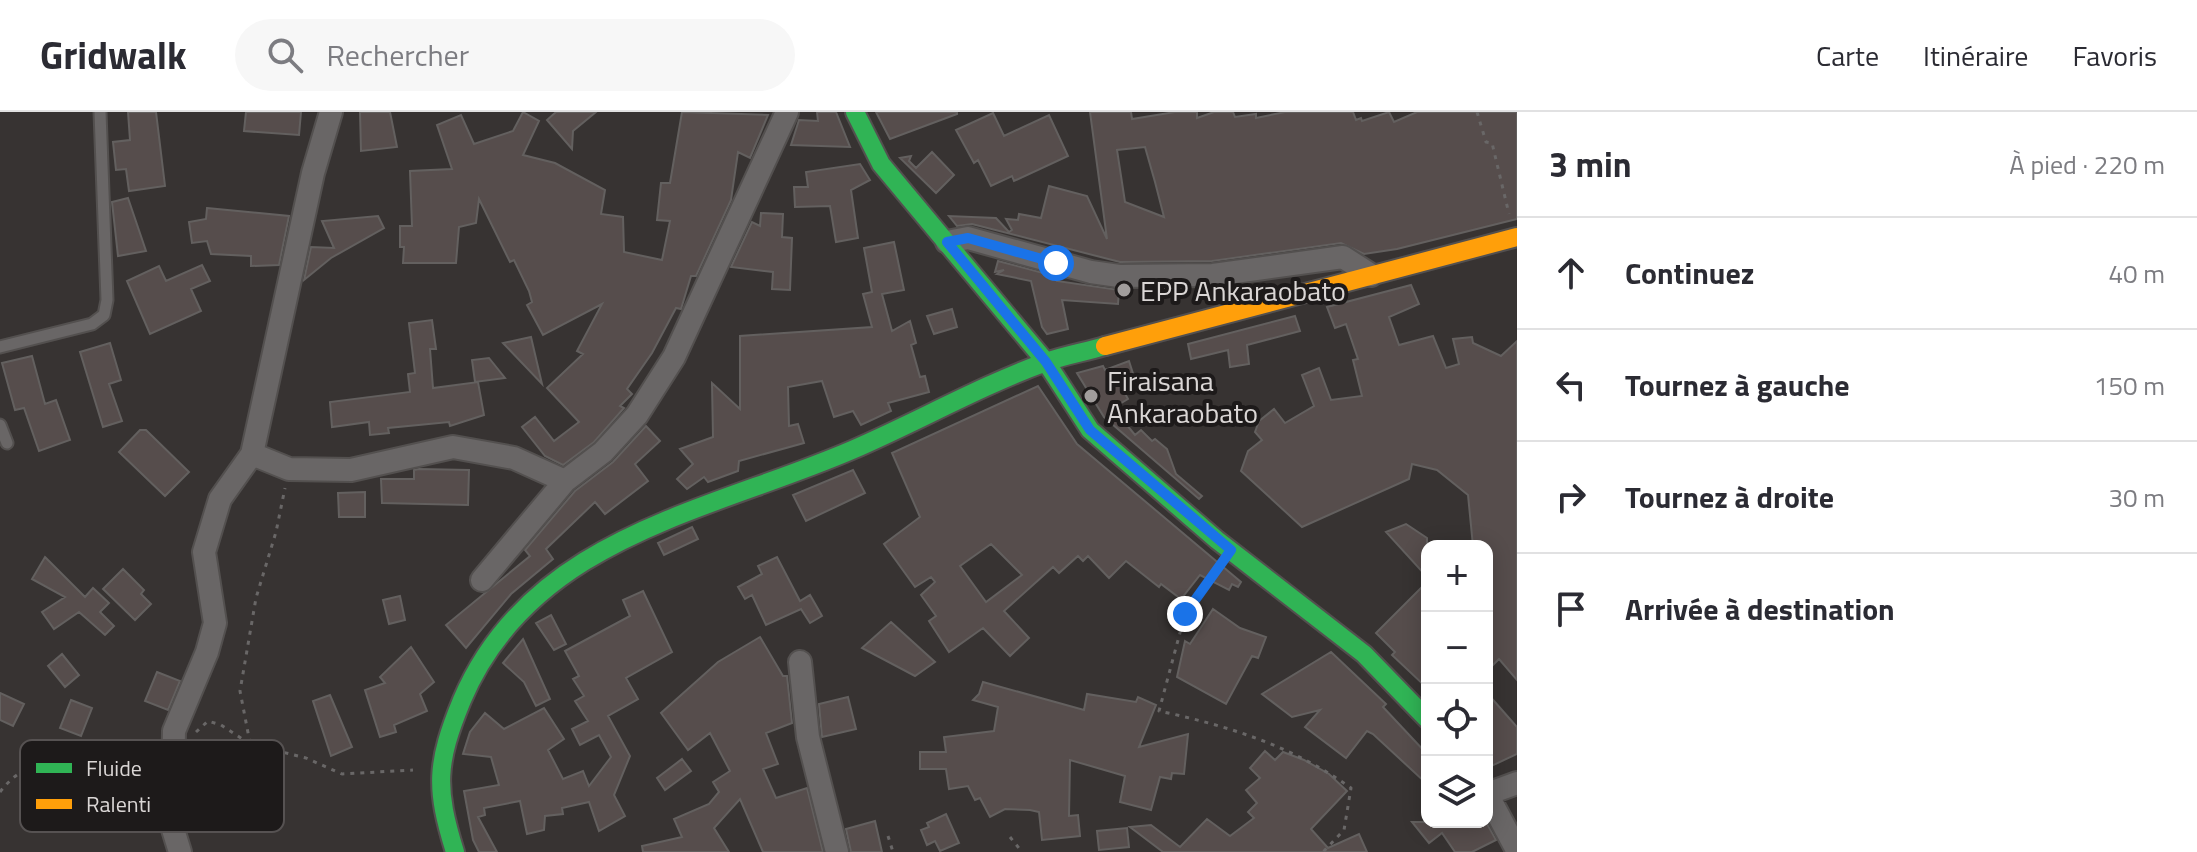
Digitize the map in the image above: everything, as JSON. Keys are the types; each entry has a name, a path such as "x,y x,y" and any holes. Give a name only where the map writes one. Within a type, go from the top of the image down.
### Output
{"street":[{"path":"174,740 174,731 207,652 215,623 204,552 220,499 252,454 313,173 331,112"},
{"path":"482,580 565,481 603,452 637,415 674,357 787,112"},
{"path":"855,112 881,164 1046,362 1090,430 1231,550 1364,654 1421,713"},
{"path":"455,852 441,808 439,769 453,722 477,665 525,606 609,545 679,512 850,451 1046,362 1516,237"},
{"path":"947,242 968,238 1091,272 1119,276 1213,275 1343,257 1371,275"},
{"path":"252,454 289,469 351,470 453,447 514,458 565,481"},
{"path":"800,662 808,737 837,852"},
{"path":"1493,792 1517,783"},
{"path":"1493,805 1517,850"},
{"path":"174,832 180,852"}],"lane":[{"path":"0,347 92,324 104,315 107,300 100,112"},
{"path":"0,425 7,443"}],"path":[{"path":"1477,112 1486,142 1492,143 1516,237"},
{"path":"249,740 240,691 256,598 276,532 289,469"},
{"path":"1231,550 1185,614 1159,711 1226,725 1318,765 1351,788 1344,830 1323,852"},
{"path":"155,740 174,731 194,734 208,721 221,725 244,740"},
{"path":"284,752 306,758 342,774 439,769"},
{"path":"0,792 9,780 20,773"},
{"path":"888,836 893,852"},
{"path":"1010,837 1022,852"}],"building":[{"path":"128,112 156,112 165,186 129,191 126,169 116,170 113,142 130,140"},
{"path":"246,112 301,112 299,135 244,131"},
{"path":"360,112 390,112 397,147 361,151"},
{"path":"523,112 539,121 523,155 555,163 605,190 601,214 623,217 624,252 662,260 670,221 657,220 661,183 670,183 682,112 768,115 750,158 738,152 731,200 696,276 691,276 681,309 676,308 652,353 627,389 632,394 620,406 624,408 594,442 563,465 545,456 522,427 535,417 554,441 579,422 547,388 583,354 577,351 602,304 543,335 527,305 532,302 529,291 514,260 510,262 479,199 476,223 459,227 456,263 403,263 404,247 400,247 400,226 412,226 410,171 452,169 437,125 461,115 474,144 513,131"},
{"path":"556,112 596,112 573,131 572,149 547,120"},
{"path":"817,112 836,112 850,147 791,145 799,120 818,121"},
{"path":"876,112 957,112 957,114 890,139"},
{"path":"1090,112 1131,112 1132,119 1175,112 1197,112 1197,118 1214,112 1233,112 1235,117 1256,114 1256,118 1285,112 1353,112 1356,120 1361,118 1362,121 1389,112 1394,122 1417,112 1517,112 1517,219 1397,249 1364,254 1341,243 1212,261 1120,262 972,224 957,226 949,216 996,218 1009,232 1012,230 1006,219 1018,220 1019,214 1041,218 1049,186 1087,196 1107,239","holes":["1145,147 1164,217 1125,202 1117,150"]},
{"path":"993,113 1004,136 1049,115 1068,156 1014,181 1012,176 991,186 978,160 974,163 956,130"},
{"path":"932,152 954,175 936,193 900,158 911,156 909,161 916,168"},
{"path":"860,164 870,180 851,190 858,238 836,242 830,206 795,207 794,187 808,187 806,172"},
{"path":"128,198 146,251 118,256 112,202"},
{"path":"207,208 289,216 279,265 251,266 251,256 211,254 207,241 192,243 189,222 206,219"},
{"path":"761,213 783,214 782,237 792,238 790,290 772,289 773,272 731,267 752,222 760,226"},
{"path":"378,216 384,228 331,258 304,280 311,247 334,248 322,221"},
{"path":"894,242 904,290 882,294 892,331 910,321 916,343 911,345 920,377 925,376 929,392 888,403 891,411 861,425 853,411 834,417 822,381 788,387 789,426 798,424 804,443 739,461 738,471 708,482 704,477 687,489 677,479 693,464 680,449 713,437 712,383 740,409 740,336 872,327 863,294 872,292 864,248"},
{"path":"998,261 1058,277 1057,281 1119,290 1118,304 1062,300 1068,329 1047,334 1042,327 1031,281 997,274 1004,270 995,272"},
{"path":"202,265 210,281 191,289 201,311 150,334 127,281 159,266 166,281"},
{"path":"1411,285 1419,304 1389,317 1399,345 1433,336 1446,368 1459,364 1453,339 1472,337 1473,343 1501,356 1517,341 1517,680 1499,659 1493,665 1493,540 1472,540 1468,495 1437,470 1412,464 1409,479 1302,527 1241,471 1248,451 1262,440 1255,432 1259,421 1274,409 1285,423 1314,406 1302,375 1319,368 1331,400 1362,396 1353,360 1358,359 1346,324 1335,328 1327,307"},
{"path":"952,309 957,327 934,334 927,316"},
{"path":"1295,316 1300,331 1247,345 1249,364 1230,367 1228,350 1191,359 1188,344"},
{"path":"432,320 436,349 430,349 433,388 478,382 484,415 450,426 449,422 388,428 389,433 370,435 369,422 332,427 330,402 410,392 408,374 415,373 409,323"},
{"path":"531,337 542,384 503,343"},
{"path":"110,343 121,380 109,384 122,421 103,427 80,352"},
{"path":"32,356 45,404 56,400 70,440 39,451 24,408 15,410 2,363"},
{"path":"489,358 505,378 475,382 472,360"},
{"path":"1129,361 1137,386 1123,390 1128,399 1113,408 1135,435 1141,430 1167,449 1176,474 1202,496 1199,499 1104,417 1077,373 1103,366 1105,370"},
{"path":"1038,386 1077,444 1241,582 1238,587 1232,584 1229,590 1200,575 1181,599 1161,584 1159,587 1126,561 1109,578 1088,556 1083,561 1078,556 1059,573 1053,567 1004,611 1029,638 1010,656 983,628 949,652 929,621 936,616 921,595 935,582 931,577 915,587 884,544 920,517 892,453","holes":["991,544 1022,575 986,602 960,566"]},
{"path":"646,426 660,441 635,464 648,481 605,514 595,502 546,549 553,559 511,594 466,648 446,625 530,556 525,550 575,491 613,462"},
{"path":"140,430 146,430 189,472 165,496 119,452"},
{"path":"414,470 469,470 468,505 382,503 381,479 414,479"},
{"path":"853,470 865,493 806,521 793,495"},
{"path":"365,492 365,517 339,517 338,493"},
{"path":"1406,524 1427,538 1421,540 1421,570 1386,532"},
{"path":"692,527 698,539 664,555 658,543"},
{"path":"45,557 85,597 93,588 109,603 100,612 114,626 105,635 79,612 54,629 42,612 65,597 32,579"},
{"path":"777,557 800,601 810,595 822,616 810,623 801,609 766,625 752,595 745,599 738,587 762,574 758,566"},
{"path":"123,569 144,590 141,594 151,604 135,620 103,589"},
{"path":"1421,588 1421,682 1392,655 1395,652 1376,633"},
{"path":"643,591 672,652 626,678 638,699 608,716 630,756 614,795 625,816 599,831 589,802 562,808 563,814 545,816 544,830 527,834 520,801 484,808 485,815 478,817 497,852 479,852 473,840 464,791 499,785 491,757 463,754 470,732 485,713 504,729 544,708 564,739 548,750 563,779 583,771 589,786 611,757 599,735 580,745 572,729 588,721 575,701 584,696 573,679 579,676 565,651 630,616 623,600"},
{"path":"400,596 405,620 389,624 383,600"},
{"path":"1213,609 1240,628 1266,637 1258,658 1252,656 1226,704 1177,677 1185,641 1190,644"},
{"path":"551,615 566,644 554,650 536,623"},
{"path":"891,622 935,662 915,676 862,648"},
{"path":"760,637 783,676 787,676 792,723 766,733 778,764 763,769 776,798 807,788 823,852 763,852 740,799 714,828 729,852 643,852 642,846 682,837 674,819 709,804 719,792 713,782 730,771 710,733 688,750 661,713 718,662"},
{"path":"523,639 550,699 536,706 524,682 503,663"},
{"path":"411,647 434,682 420,694 427,711 394,725 396,732 380,737 365,690 385,683 380,677"},
{"path":"1331,652 1386,704 1383,707 1421,748 1421,778 1367,731 1346,758 1305,727 1320,710 1292,717 1262,694"},
{"path":"62,654 79,675 65,687 48,666"},
{"path":"157,672 180,681 168,710 145,701"},
{"path":"983,682 1084,710 1087,694 1136,702 1138,697 1156,705 1139,747 1188,734 1184,774 1172,773 1171,779 1160,777 1151,810 1120,802 1125,776 1070,760 1069,816 1078,815 1080,836 1042,840 1039,812 1030,810 1005,809 990,817 980,798 975,800 968,786 949,789 946,769 920,769 920,752 946,752 944,737 994,731 998,707 973,700"},
{"path":"0,693 24,704 13,726 0,720"},
{"path":"330,695 352,747 331,756 313,701"},
{"path":"848,697 856,729 822,737 819,704"},
{"path":"71,700 92,708 81,736 60,728"},
{"path":"1493,700 1517,727 1517,754 1493,765"},
{"path":"1265,751 1275,760 1283,752 1304,760 1329,774 1347,791 1311,829 1328,848 1359,834 1367,852 1163,852 1130,827 1151,825 1180,847 1207,819 1230,836 1254,818 1248,812 1257,803 1246,790 1260,778 1250,768"},
{"path":"682,759 691,771 665,790 657,778"},
{"path":"946,814 959,843 940,851 935,841 927,845 921,830 929,827 927,823"},
{"path":"875,821 882,852 851,852 846,829"},
{"path":"1412,822 1421,822 1421,828 1489,828 1496,840 1472,852 1455,852 1442,833 1429,843"},
{"path":"1127,828 1129,847 1099,850 1097,831"}],"traffic: fast":[{"path":"855,112 881,164 1046,362 1090,430 1217,540 1364,654 1421,713"},
{"path":"455,852 442,792 441,776 447,741 462,700 493,645 532,601 578,566 629,537 852,450 1021,372 1105,346"}],"traffic: slow":[{"path":"1105,346 1517,237"}],"place":[{"name":"EPP Ankaraobato","path":"1124,290"},
{"name":"Firaisana Ankaraobato","path":"1091,396"}],"route":[{"path":"1056,263 968,238 947,242 1046,362 1090,430 1231,550 1185,614"}]}
